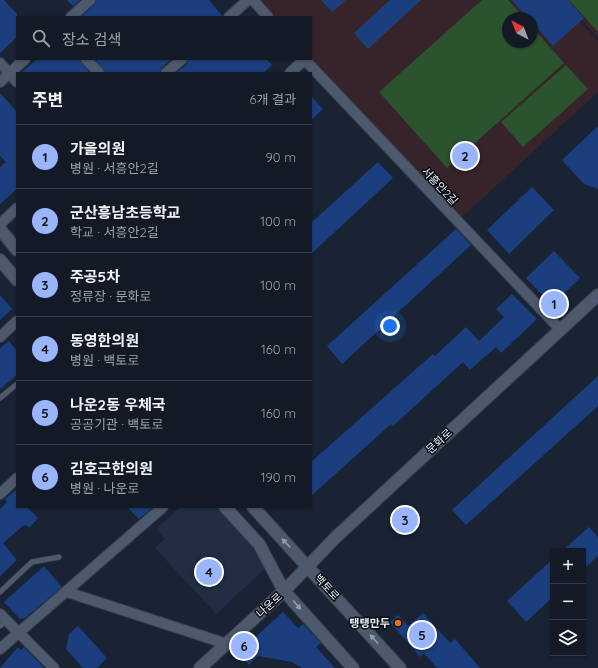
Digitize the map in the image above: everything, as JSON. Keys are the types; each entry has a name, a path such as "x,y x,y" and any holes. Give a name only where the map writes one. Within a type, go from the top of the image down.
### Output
{"street":[{"path":"72,16 90,0"},
{"path":"230,16 248,0"},
{"path":"253,0 267,16"},
{"path":"0,82 25,60"},
{"path":"87,60 98,72"},
{"path":"167,72 181,60"},
{"path":"291,72 303,60"},
{"name":"서흥안2길","path":"305,60 560,329"},
{"path":"0,63 16,81"},
{"path":"0,224 16,209"},
{"path":"0,229 16,249"},
{"path":"0,260 16,279"},
{"name":"문화로","path":"284,591 308,565 598,295"},
{"path":"0,336 16,322"},
{"path":"0,494 16,479"},
{"path":"0,649 162,508"},
{"path":"226,508 259,544 284,591 353,668"},
{"name":"백토로","path":"254,508 308,565 400,668"},
{"name":"나운로","path":"200,668 284,591"},
{"path":"66,592 227,644"},
{"path":"2,620 19,633 54,668"}],"lane":[{"path":"0,398 16,385"},
{"path":"0,592 32,562 59,558"}],"shaded area":[{"path":"259,0 561,0 598,41 598,92 459,220 312,59 312,16 273,16"},
{"path":"563,0 598,0 598,38"},
{"path":"179,508 221,508 271,563 216,614 155,548 165,539 156,529"}],"green space":[{"path":"482,0 508,0 519,12 502,12 502,48 538,48 538,34 564,63 447,168 379,92"},
{"path":"569,0 598,0 598,32"},
{"path":"566,65 588,89 523,147 501,122"}],"building":[{"path":"0,0 4,0 17,14 16,38 0,53"},
{"path":"67,0 80,0 73,6"},
{"path":"96,0 209,0 222,16 82,16 94,5"},
{"path":"321,0 346,0 332,12"},
{"path":"390,0 421,0 368,49 354,33"},
{"path":"512,0 568,0 584,18 553,46 538,29 538,12 523,12"},
{"path":"36,60 81,60 89,72 22,72"},
{"path":"96,60 171,60 161,68 160,72 104,72"},
{"path":"188,60 267,60 272,65 264,72 177,72 187,64"},
{"path":"0,93 16,111 16,190 0,204 0,167 6,162 0,156"},
{"path":"312,97 323,109 312,119"},
{"path":"598,126 598,189 584,184 562,160"},
{"path":"378,162 393,178 312,253 312,222"},
{"path":"532,187 554,210 509,254 487,230"},
{"path":"456,229 471,245 342,364 327,346"},
{"path":"554,251 580,278 552,305 526,278"},
{"path":"512,294 537,319 501,353 496,347 470,370 463,362 393,426 391,424 312,495 312,461 433,354 435,356 466,327 479,341 504,317 496,309"},
{"path":"0,295 12,309 0,320"},
{"path":"9,341 16,350 16,376 0,389 0,348"},
{"path":"598,376 598,406 466,525 452,510"},
{"path":"16,490 16,508 28,508 38,518 30,527 24,525 3,543 17,560 0,576 0,509 7,502 5,499"},
{"path":"128,508 152,508 139,519"},
{"path":"589,527 598,537 598,556 586,567 586,548 565,548"},
{"path":"550,562 550,600 526,622 507,601"},
{"path":"44,566 62,587 25,618 20,619 4,602"},
{"path":"283,612 298,628 303,624 321,643 316,647 335,668 302,668 292,662 258,656 249,665 238,653"},
{"path":"423,613 450,643 455,639 480,668 437,668 424,653 420,657 390,622 398,615 408,626"},
{"path":"78,626 107,658 97,668 83,668 66,649 69,634"},
{"path":"18,647 21,650 24,647 44,668 0,668"}],"place":[{"name":"군산흥남초등학교","path":"465,156"},
{"name":"가을의원","path":"554,304"},
{"name":"주공5차","path":"405,520"},
{"name":"동영한의원","path":"209,572"},
{"name":"탱탱만두","path":"398,623"},
{"name":"나운2동 우체국","path":"422,635"},
{"name":"김호근한의원","path":"244,646"}]}
